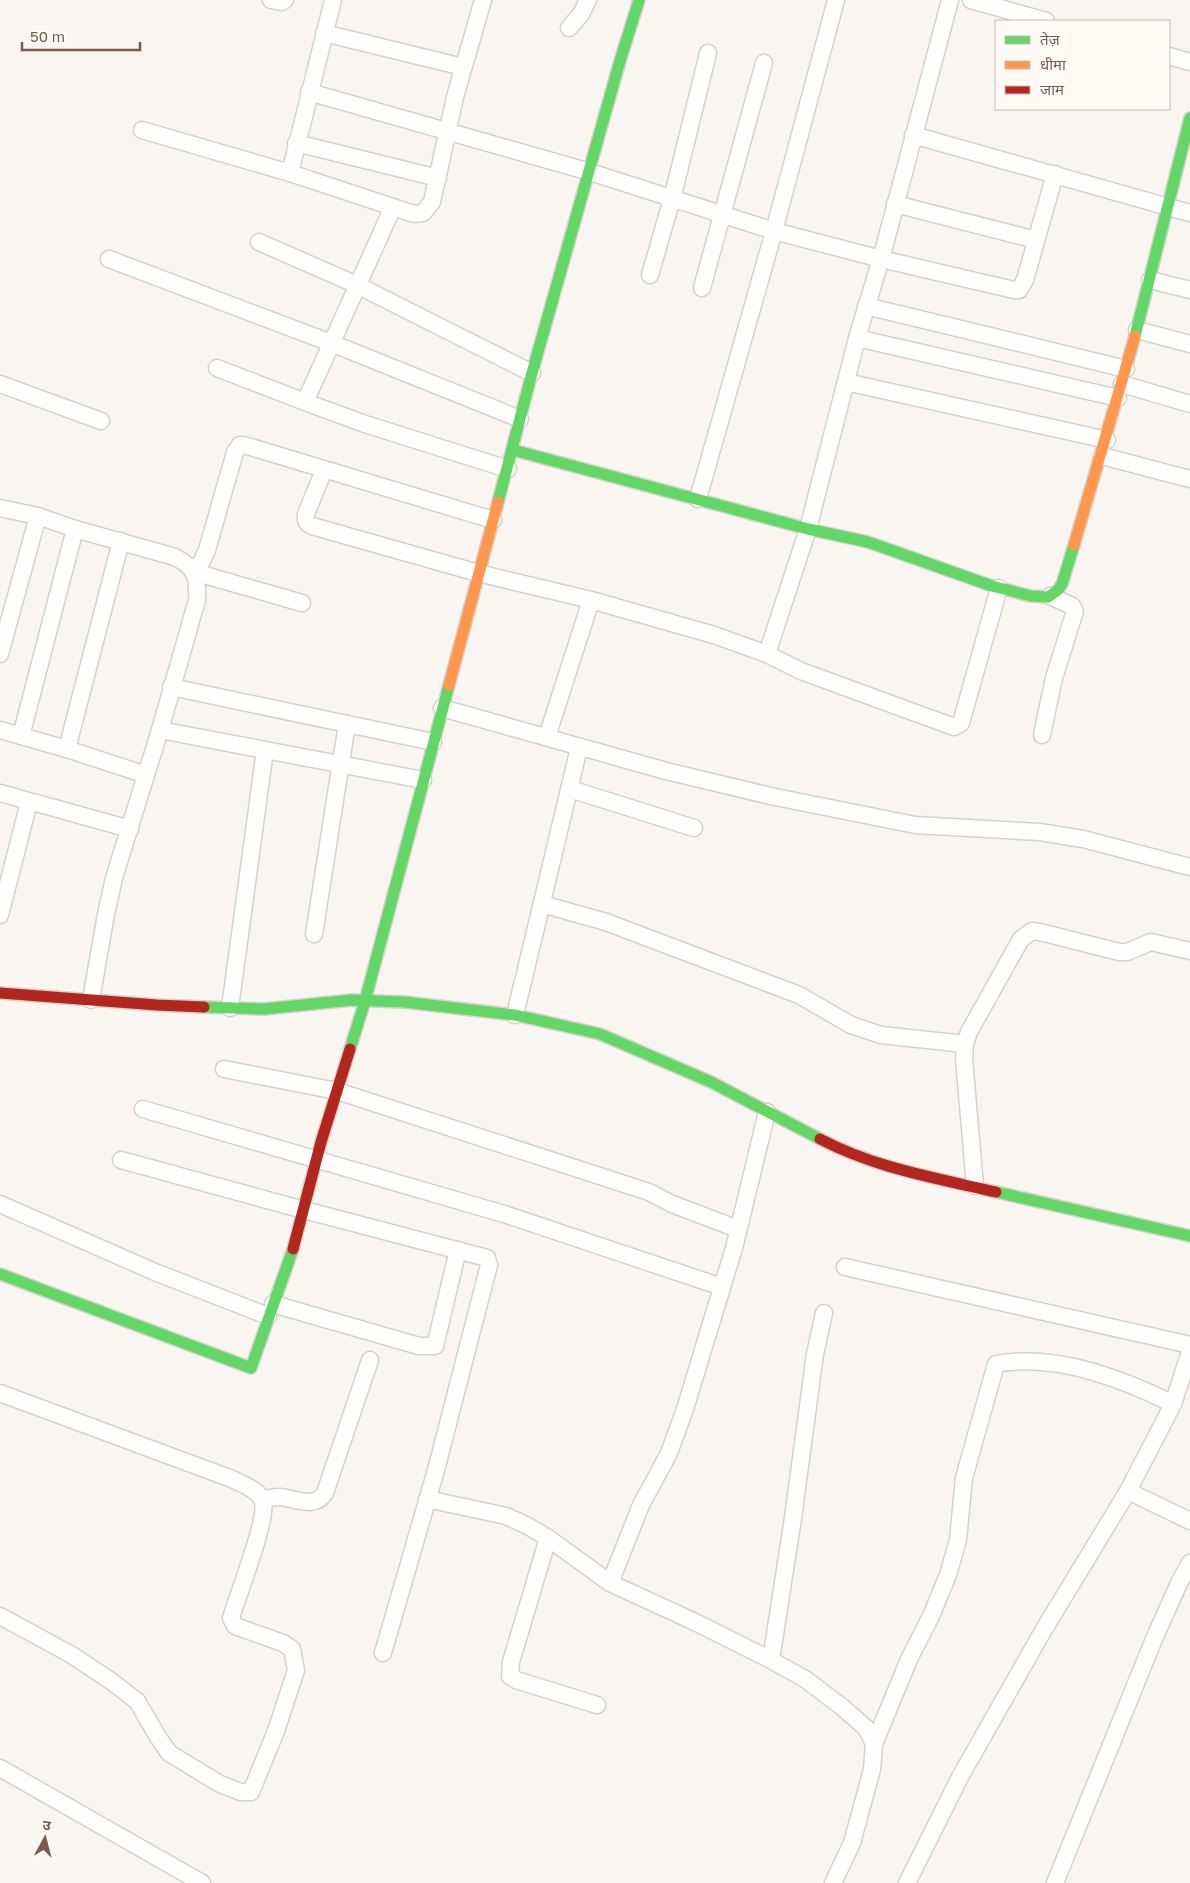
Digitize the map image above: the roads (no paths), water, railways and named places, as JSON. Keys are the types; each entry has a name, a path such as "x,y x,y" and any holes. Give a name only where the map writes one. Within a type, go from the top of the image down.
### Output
{"street":[{"path":"271,0 280,2 285,0"},
{"path":"290,173 333,0"},
{"path":"142,130 290,173 414,214 423,212 432,202 447,132 483,0"},
{"path":"569,28 581,14 588,0"},
{"path":"0,1274 251,1368 270,1310 288,1264 317,1158 365,1001 478,573 508,469 532,372 639,0"},
{"path":"698,499 774,231 836,0"},
{"path":"767,654 808,528 857,338 881,259 950,0"},
{"path":"971,0 1042,20"},
{"path":"324,33 464,67"},
{"path":"650,276 672,199 708,53"},
{"path":"1170,56 1190,62"},
{"path":"702,288 764,63"},
{"path":"309,92 590,172 722,216 774,231 881,259 1019,290 1025,280 1055,174"},
{"path":"513,450 808,528 865,541 999,588 1042,597 1050,596 1058,592 1062,584 1107,440 1150,280 1190,118"},
{"path":"913,135 1190,213"},
{"path":"296,143 438,178"},
{"path":"895,204 1036,240"},
{"path":"305,402 393,207"},
{"path":"259,242 357,285 532,372"},
{"path":"109,259 330,343 520,419"},
{"path":"1150,280 1190,290"},
{"path":"866,306 1190,404"},
{"path":"1137,330 1190,344"},
{"path":"857,338 1122,384"},
{"path":"217,368 365,424 508,469"},
{"path":"846,382 1107,440"},
{"path":"0,384 101,421"},
{"path":"194,572 202,562 207,550 237,448 244,445 493,520"},
{"path":"1102,456 1190,479"},
{"path":"324,470 306,514 305,520 308,524 478,573 590,600 714,635 767,654 801,671 950,726 958,726 960,723 999,588"},
{"path":"0,508 38,516 76,529 175,557 187,564 194,572 198,584 197,600 160,730 114,878 91,1000"},
{"path":"0,654 38,516"},
{"path":"21,736 76,529"},
{"path":"67,749 121,541"},
{"path":"194,572 302,603"},
{"path":"1042,735 1054,678 1076,610 1072,606 1050,596"},
{"path":"547,737 590,600"},
{"path":"171,687 433,742"},
{"path":"442,708 547,737 579,748 757,792 915,825 1048,834 1117,847 1190,867"},
{"path":"314,934 348,724"},
{"path":"0,730 67,749 146,775"},
{"path":"160,730 423,780"},
{"path":"515,1015 579,748"},
{"path":"230,1008 264,750"},
{"path":"570,790 694,828"},
{"path":"0,792 29,802 130,829"},
{"path":"0,915 29,802"},
{"path":"542,904 606,922 799,995 851,1025 881,1035 965,1044"},
{"path":"975,1186 964,1059 965,1044 1021,939 1032,931 1119,952 1127,952 1151,942 1190,951"},
{"path":"0,993 264,1009 352,1000 404,1002 515,1015 600,1034 711,1082 834,1147 895,1169 1190,1236"},
{"path":"224,1069 337,1091 649,1192 672,1204 738,1229"},
{"path":"143,1109 317,1158 504,1214 722,1287"},
{"path":"610,1583 641,1505 669,1453 685,1409 734,1248 767,1112"},
{"path":"121,1160 488,1258 489,1265 427,1499 383,1653"},
{"path":"0,1204 155,1272 270,1310 419,1346 435,1346 458,1250"},
{"path":"845,1267 1190,1346"},
{"path":"771,1660 793,1518 815,1354 824,1313"},
{"path":"907,1883 960,1777 1043,1630 1128,1492 1173,1404 1190,1352"},
{"path":"263,1500 280,1497 315,1502 321,1500 370,1360"},
{"path":"833,1883 852,1843 872,1769 874,1744 910,1656 931,1616 948,1575 958,1540 964,1478 996,1364 1013,1361 1042,1361 1077,1368 1140,1388 1173,1404"},
{"path":"0,1393 232,1479 253,1490 263,1500 264,1510 255,1547 231,1618 235,1626 283,1642 292,1649 296,1670 276,1730 251,1792 242,1792 220,1784 169,1753 137,1701 70,1654 0,1616"},
{"path":"1128,1492 1190,1521"},
{"path":"427,1499 506,1516 548,1538 610,1583 771,1660 805,1679 842,1707 866,1728 874,1744"},
{"path":"548,1538 511,1662 510,1676 516,1680 597,1705"},
{"path":"1055,1883 1154,1639 1190,1563"},
{"path":"0,1768 202,1883"}]}
